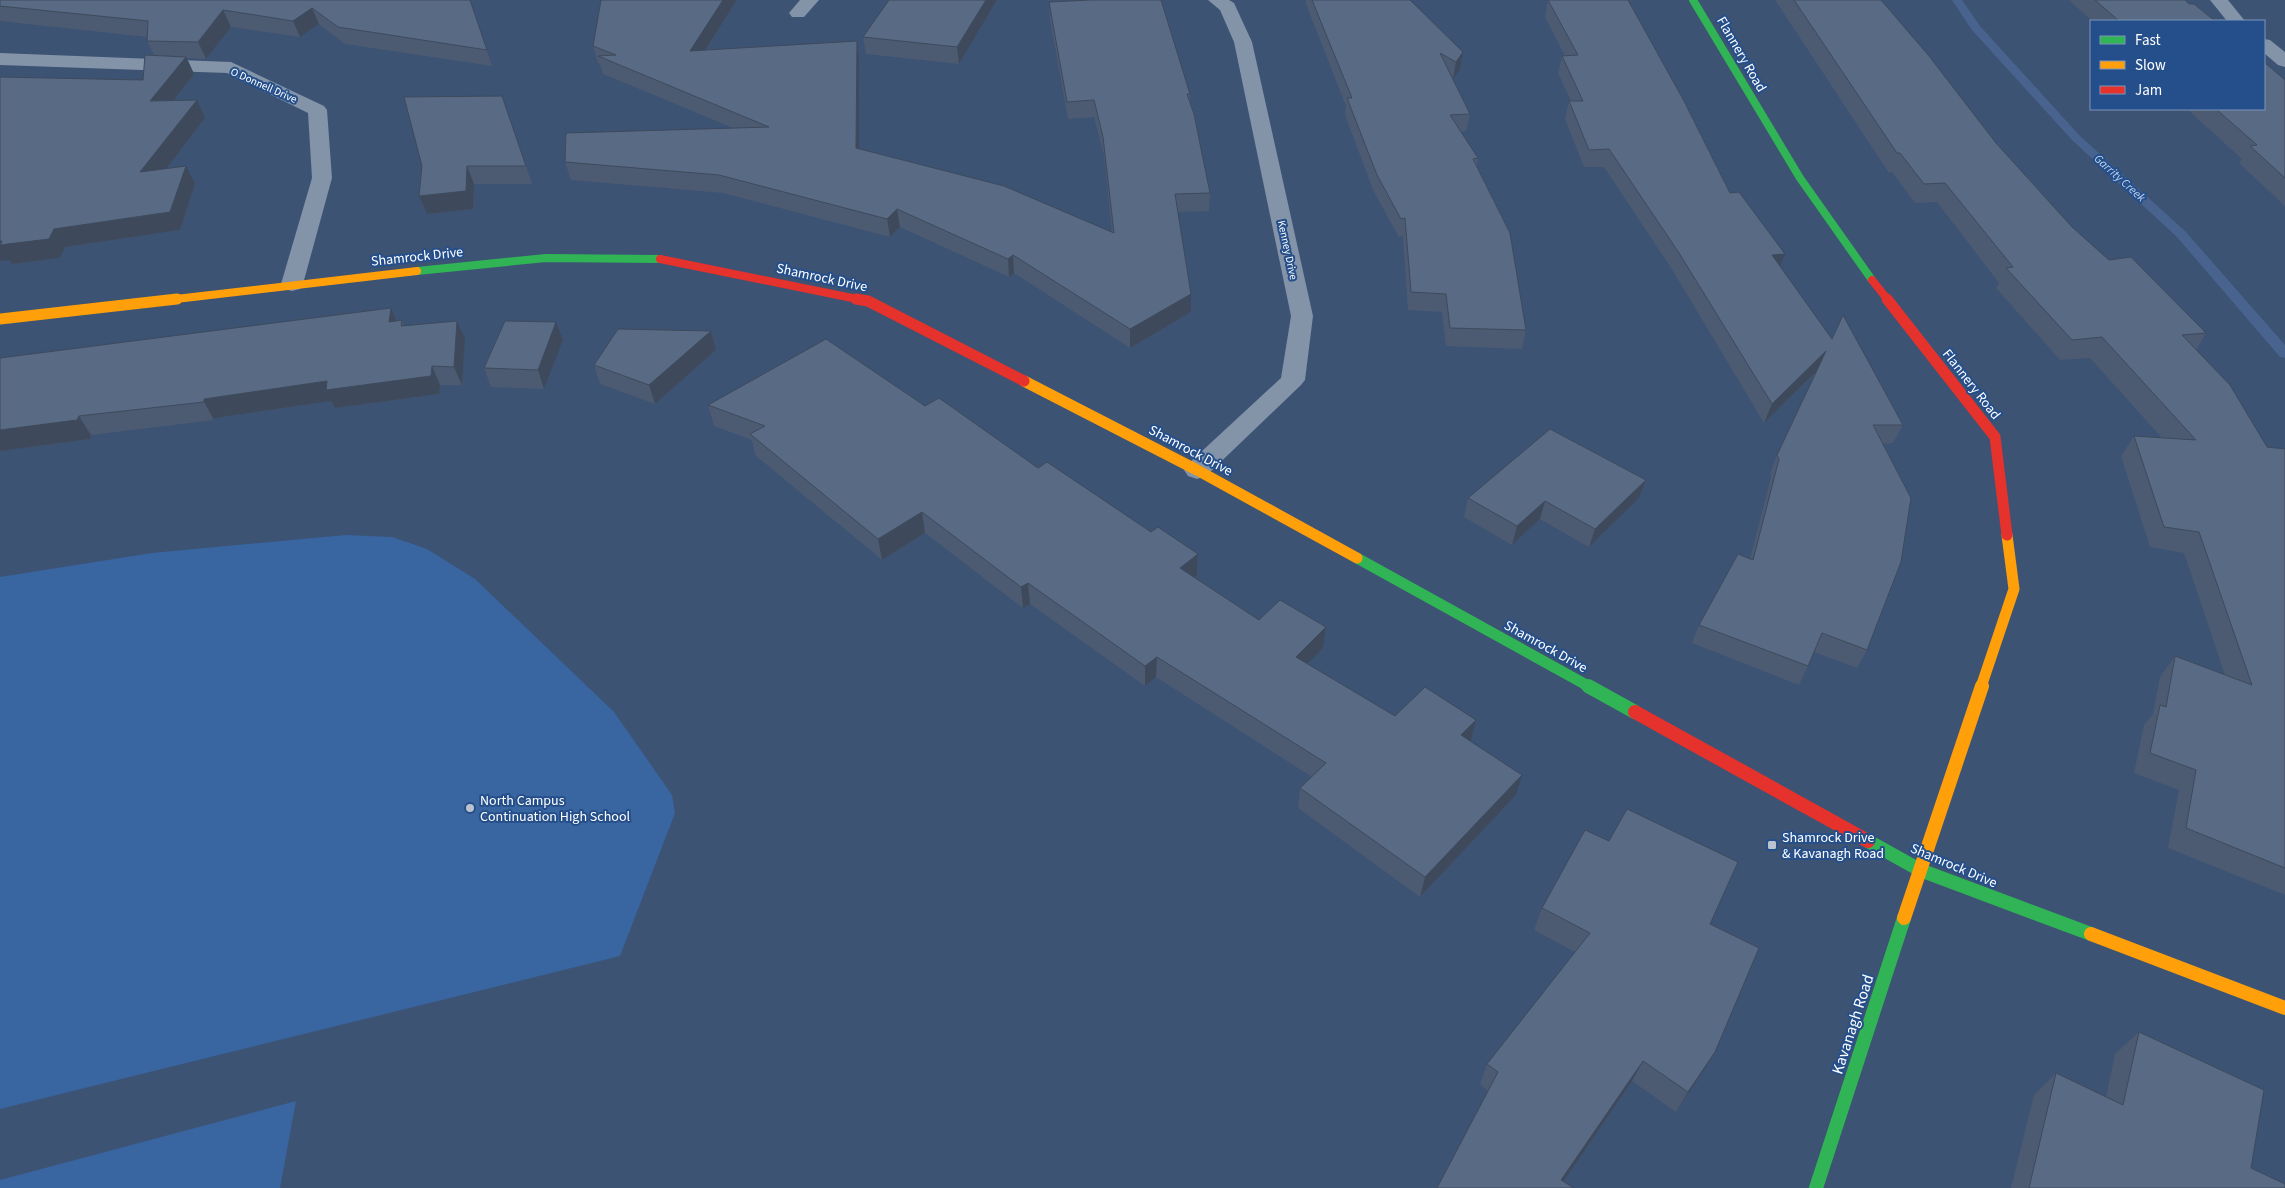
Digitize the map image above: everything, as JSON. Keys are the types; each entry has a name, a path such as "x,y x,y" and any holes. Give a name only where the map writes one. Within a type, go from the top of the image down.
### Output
{"street":[{"name":"Kenney Drive","path":"1198,470 1293,380 1302,316 1243,42 1228,7 1217,0"},
{"name":"Flannery Road","path":"1693,0 1760,115 1850,252 1995,437 2014,589 1920,870"},
{"path":"2219,0 2235,20"},
{"path":"2265,45 2285,61"},
{"name":"O Donnell Drive","path":"0,59 231,68 318,110 322,178 292,284"},
{"name":"Shamrock Drive","path":"0,319 292,284 546,258 658,258 858,299 876,306 1198,470 1920,870 2285,1008"},
{"name":"Kavanagh Road","path":"1816,1188 1920,870"}],"shaded area":[{"path":"346,535 392,537 427,549 475,579 614,712 672,795 675,813 620,956 0,1109 0,577 152,553"},
{"path":"296,1101 280,1188 0,1188 0,1180"}],"building":[{"path":"0,0 470,0 487,50 338,27 312,8 293,21 223,10 198,42 147,41 148,21 0,6"},
{"path":"601,0 723,0 690,51 857,41 856,148 1004,186 1114,233 1103,137 1094,100 1067,102 1049,2 1161,0 1190,94 1187,94 1194,114 1210,193 1175,194 1191,294 1130,329 1013,255 1008,259 897,209 887,219 719,175 565,162 566,133 769,127 598,56 616,55 593,46"},
{"path":"889,0 986,0 957,47 863,37"},
{"path":"1312,0 1410,0 1463,52 1456,62 1440,53 1470,114 1450,115 1478,158 1473,159 1510,233 1526,330 1450,328 1446,294 1411,292 1405,218 1401,219 1377,175 1347,98 1352,98"},
{"path":"1548,0 1628,0 1684,101 1730,193 1739,192 1785,254 1772,255 1832,339 1843,315 1903,425 1873,425 1911,498 1901,562 1867,650 1822,633 1808,666 1699,625 1738,554 1753,560 1779,459 1777,455 1826,351 1772,404 1679,253 1609,149 1589,150 1569,101 1583,101 1562,56 1578,55"},
{"path":"1794,0 1881,0 1929,56 1996,143 2072,227 2109,260 2131,257 2206,333 2182,335 2230,385 2267,447 2285,449 2285,868 2186,828 2196,770 2150,753 2160,705 2166,707 2175,656 2252,685 2199,532 2164,527 2134,436 2196,440 2102,337 2072,340 2006,268 2013,267 1945,183 1924,184 1900,153 1897,153"},
{"path":"2095,0 2185,0 2189,4 2194,4 2214,20 2118,20"},
{"path":"145,55 186,57 150,101 197,100 140,172 186,166 170,212 54,229 49,239 0,245 2,241 0,241 0,77 143,80"},
{"path":"2265,63 2285,80 2285,178 2250,146 2257,145 2217,110 2265,110"},
{"path":"502,96 526,166 467,166 466,191 419,196 422,166 404,97"},
{"path":"391,308 389,322 402,320 401,326 457,321 454,367 432,366 431,376 326,390 327,381 204,399 204,402 79,416 77,420 0,430 0,358"},
{"path":"505,321 556,322 538,370 484,368"},
{"path":"618,329 711,331 649,385 594,365"},
{"path":"826,339 925,406 939,398 1038,468 1047,462 1151,532 1158,527 1198,554 1180,568 1259,620 1280,600 1326,627 1296,657 1395,716 1425,687 1476,720 1461,735 1522,775 1425,877 1300,788 1326,763 1157,657 1145,666 1028,583 1021,587 922,512 878,539 750,434 765,426 708,405"},
{"path":"1550,429 1646,480 1595,529 1545,501 1517,526 1468,498"},
{"path":"1627,809 1738,862 1710,924 1759,948 1715,1052 1688,1092 1643,1061 1561,1180 1574,1188 1437,1188 1498,1072 1487,1064 1590,933 1542,908 1585,830 1609,841"},
{"path":"2139,1032 2264,1090 2251,1168 2285,1184 2285,1188 2029,1188 2056,1073 2123,1105"}],"waterway":[{"name":"Garrity Creek","path":"1957,0 1976,28 2076,138 2181,234 2285,354"}],"traffic: fast":[{"path":"1693,0 1800,178 1872,280"},
{"path":"417,271 546,258 660,259"},
{"path":"1357,558 1635,712"},
{"path":"1868,841 1920,870 2091,934"},
{"path":"1816,1188 1904,918"}],"traffic: slow":[{"path":"0,319 417,271"},
{"path":"1024,381 1197,470 1357,558"},
{"path":"1904,918 2014,589 2007,535"},
{"path":"2091,934 2285,1008"}],"traffic: jam":[{"path":"660,259 868,301 1024,381"},
{"path":"1872,280 1995,437 2007,535"},
{"path":"1635,712 1868,841"}],"place":[{"name":"North Campus Continuation High School","path":"470,808"},
{"name":"Shamrock Drive & Kavanagh Road","path":"1772,845"}]}
